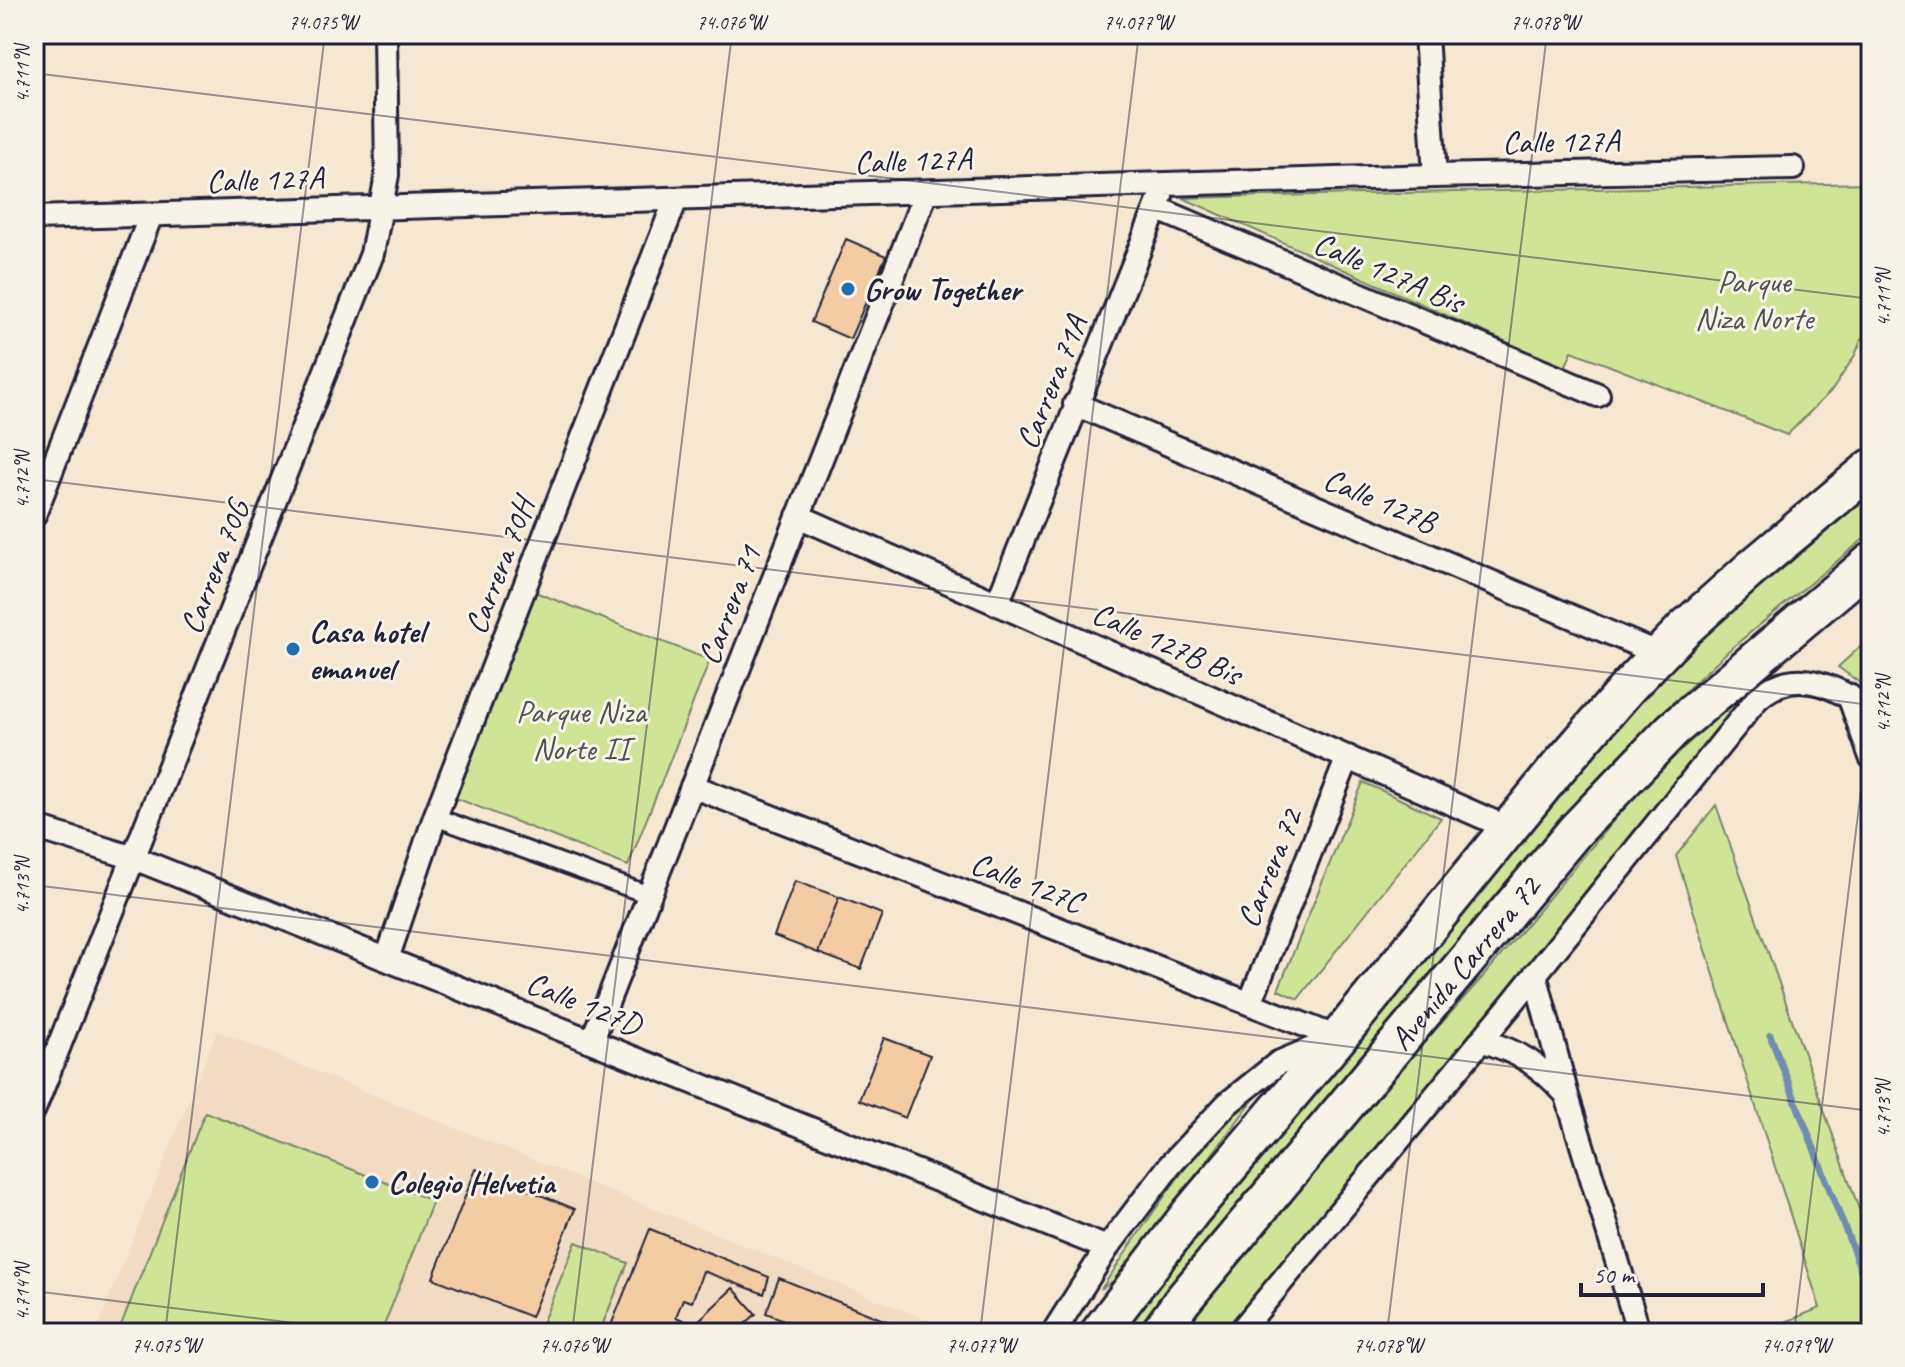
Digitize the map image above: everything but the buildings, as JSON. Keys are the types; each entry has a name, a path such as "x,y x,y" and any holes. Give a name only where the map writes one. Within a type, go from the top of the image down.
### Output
{"highway":[{"name":"Avenida Carrera 72","path":"1099,1333 1191,1212 1590,730 1659,654 1753,567 1871,468"},
{"name":"Avenida Carrera 72","path":"1159,1333 1177,1317 1594,810 1672,730 1871,562"},
{"name":"Avenida Carrera 72","path":"1802,621 1871,588"}],"street":[{"name":"Carrera 70G","path":"36,1099 372,254 387,175 385,34"},
{"path":"1426,34 1435,176"},
{"name":"Calle 127A","path":"34,218 1793,168"},
{"name":"Carrera 71A","path":"997,604 1166,184"},
{"name":"Carrera 71","path":"592,1041 926,192"},
{"name":"Carrera 70H","path":"387,959 435,817 676,199"},
{"name":"Calle 127A Bis","path":"1156,208 1598,395"},
{"path":"34,515 151,215"},
{"name":"Calle 127B","path":"1075,404 1659,654"},
{"name":"Calle 127B Bis","path":"798,516 1510,829"},
{"name":"Avenida Carrera 72","path":"1239,1333 1757,699 1768,689 1795,680 1822,685 1849,696"},
{"path":"1849,696 1871,710"},
{"path":"1849,696 1871,757"},
{"name":"Carrera 72","path":"1250,1003 1348,757"},
{"name":"Calle 127C","path":"692,786 1338,1038"},
{"path":"435,817 649,895"},
{"name":"Calle 127D","path":"34,827 134,858 1107,1248"},
{"path":"1535,974 1567,1096 1639,1333"},
{"name":"Avenida Carrera 72","path":"1053,1333 1107,1248 1171,1164 1240,1092 1278,1063 1338,1038"},
{"path":"1481,1040 1538,1065 1567,1096"}],"shaded area":[{"name":"Colegio Helvetia","path":"217,1031 959,1333 95,1333"}],"green space":[{"name":"Parque Niza Norte","path":"1871,183 1870,319 1855,355 1833,389 1787,435 1572,351 1565,368 1183,198"},
{"path":"1871,494 1871,533 1728,651 1656,719 1286,1153 1142,1333 1120,1333 1162,1274 1639,701 1705,634"},
{"name":"Parque Niza Norte II","path":"535,592 710,660 628,866 453,797"},
{"path":"1871,637 1871,691 1838,667"},
{"path":"1780,656 1782,663 1758,685 1633,841 1224,1333 1184,1333 1191,1312 1332,1146 1487,972 1639,790"},
{"path":"1363,782 1441,818 1298,999 1278,990"},
{"path":"1716,805 1871,1243 1871,1333 1758,1333 1820,1308 1676,856"},
{"path":"1263,1087 1118,1278 1101,1289 1195,1156"},
{"path":"205,1112 433,1201 381,1333 118,1333"},
{"path":"576,1242 628,1263 599,1333 538,1333"}],"waterway":[{"path":"1770,1035 1871,1296"}],"place":[{"name":"Grow Together","path":"848,289"},
{"name":"Casa hotel emanuel","path":"293,649"},
{"name":"Colegio Helvetia","path":"372,1182"}]}
